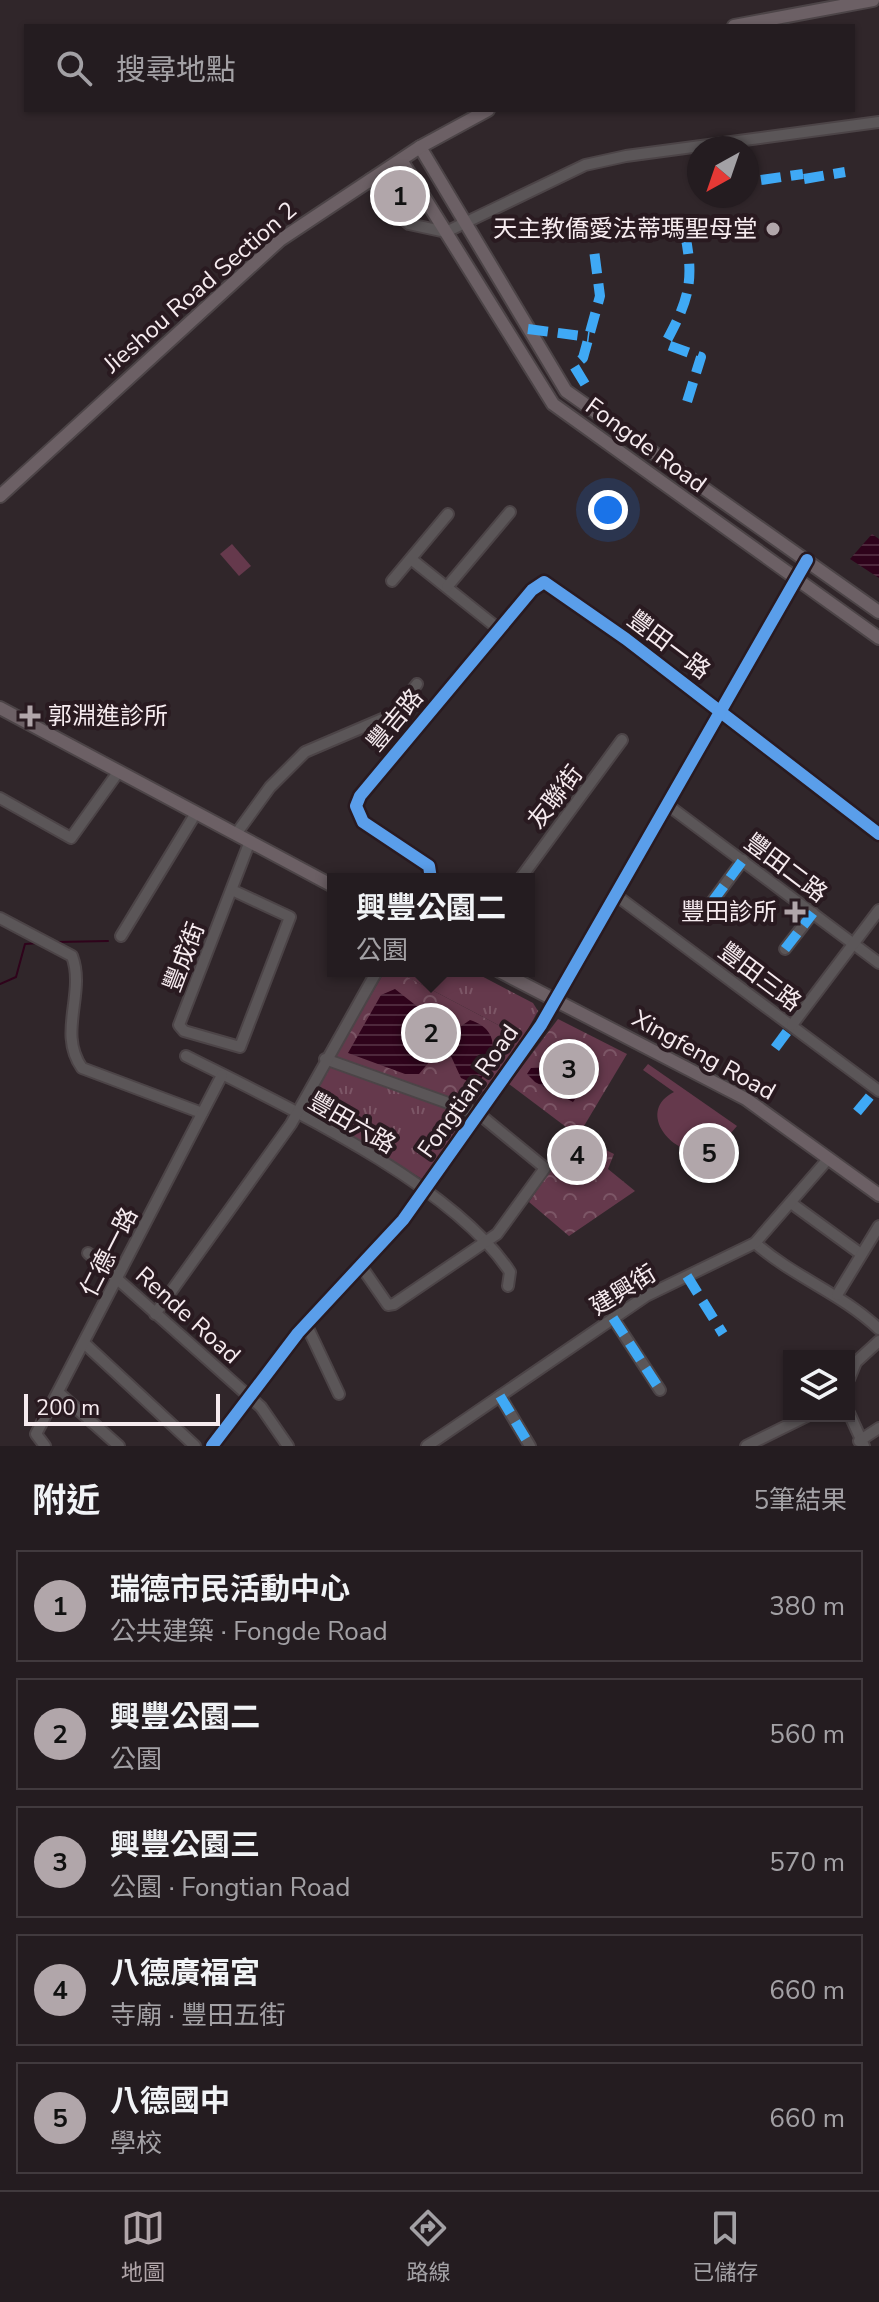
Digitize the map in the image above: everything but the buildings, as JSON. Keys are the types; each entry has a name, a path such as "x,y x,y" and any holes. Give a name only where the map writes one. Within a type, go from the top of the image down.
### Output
{"main road":[{"path":"745,24 873,0"},
{"path":"785,24 879,7"},
{"name":"Jieshou Road Section 2","path":"0,496 280,240 420,147 484,112"},
{"name":"Fongde Road","path":"420,147 566,391 879,612"},
{"name":"Fongde Road","path":"401,160 553,404 879,638"},
{"path":"0,708 327,883"},
{"name":"Xingfeng Road","path":"511,977 746,1099 879,1195"}],"street":[{"path":"370,179 393,211 409,224 446,232 585,165 626,156 879,122"},
{"path":"447,587 510,512"},
{"path":"392,581 448,514"},
{"path":"411,559 500,630"},
{"name":"Fongtian Road","path":"212,1446 306,1324 390,1236 479,1114 556,1000 807,560"},
{"name":"豐田一路","path":"544,582 626,639 879,834"},
{"name":"豐吉路","path":"430,873 429,866 363,822 356,806 360,796 532,590 544,582"},
{"path":"236,834 270,787 305,752 394,714 417,684"},
{"name":"友聯街","path":"524,873 622,740"},
{"path":"0,798 71,838 119,771"},
{"name":"豐田二路","path":"669,806 879,963"},
{"path":"121,936 196,813"},
{"name":"豐成街","path":"232,890 290,917 240,1047 184,1031 179,1025 250,841"},
{"path":"712,902 743,860"},
{"name":"豐田三路","path":"617,896 879,1091"},
{"path":"792,1025 879,910"},
{"path":"785,949 813,913"},
{"path":"0,918 72,956 76,965 71,1046 82,1068 202,1113"},
{"path":"155,1314 297,1114 373,977"},
{"name":"豐田六路","path":"186,1056 297,1114 425,1189 487,1242 510,1272 508,1286"},
{"path":"325,1059 479,1114 545,1168 543,1175 487,1242 391,1305 380,1296 361,1266"},
{"name":"仁德一路","path":"45,1446 36,1434 222,1075"},
{"name":"建興街","path":"427,1446 646,1296 755,1243 829,1158"},
{"path":"791,1203 861,1254"},
{"path":"837,1295 879,1226"},
{"path":"755,1243 792,1274 856,1307 879,1329"},
{"name":"Rende Road","path":"88,1253 249,1397 273,1421 288,1446"},
{"path":"613,1318 660,1390"},
{"path":"306,1324 339,1394"},
{"path":"855,1364 879,1341"},
{"path":"84,1343 195,1446"},
{"path":"59,1393 119,1446"},
{"path":"500,1396 530,1446"},
{"path":"746,1446 795,1422"},
{"path":"853,1422 861,1443 879,1428"}],"green space":[{"path":"232,544 251,566 239,576 220,554"},
{"path":"381,977 407,977 523,1038 472,1106 335,1056"},
{"path":"407,977 483,977 533,1003 538,1011 523,1038"},
{"path":"558,1019 627,1054 578,1136 509,1084"},
{"path":"648,1064 737,1126 731,1133 721,1125 718,1142 706,1150 692,1151 679,1146 668,1138 657,1114 661,1102 674,1092 643,1070"},
{"path":"329,1066 463,1113 460,1127 422,1179 308,1110"},
{"path":"570,1141 587,1148 592,1143 614,1154 608,1169 635,1191 569,1236 529,1202"}],"shaded area":[{"path":"872,534 879,539 879,578 850,559"},
{"path":"395,989 447,1030 454,1031 470,1020 487,1030 493,1045 490,1062 481,1079 472,1083 461,1078 450,1054 441,1048 419,1074 405,1074 348,1053 381,995"},
{"path":"579,1066 588,1070 591,1078 573,1102 535,1082 527,1074 531,1068"}],"waterway":[{"path":"57,942 108,941"},
{"path":"0,984 16,977 25,944 39,943"}],"marked path":[{"path":"804,179 845,172"},
{"path":"761,180 803,174"},
{"path":"685,234 689,266 687,291 665,344 701,357 686,405"},
{"path":"585,384 574,366 583,358 600,296 594,250"},
{"path":"528,329 589,337"},
{"path":"712,902 743,860"},
{"path":"785,949 813,913"},
{"path":"775,1048 792,1025"},
{"path":"857,1112 876,1089"},
{"path":"687,1276 723,1334"},
{"path":"613,1318 660,1390"},
{"path":"500,1396 530,1446"}],"cycle path":[{"path":"212,1446 298,1333 403,1220 541,1025 807,560"},
{"path":"430,873 429,866 363,822 356,806 360,796 532,590 544,582 626,639 879,834"}],"place":[{"name":"瑞德市民活動中心","path":"400,196"},
{"name":"天主教僑愛法蒂瑪聖母堂","path":"773,229"},
{"name":"郭淵進診所","path":"30,716"},
{"name":"豐田診所","path":"795,912"},
{"name":"興豐公園二","path":"431,1033"},
{"name":"興豐公園三","path":"569,1069"},
{"name":"八德國中","path":"709,1153"},
{"name":"八德廣福宮","path":"577,1155"}]}
